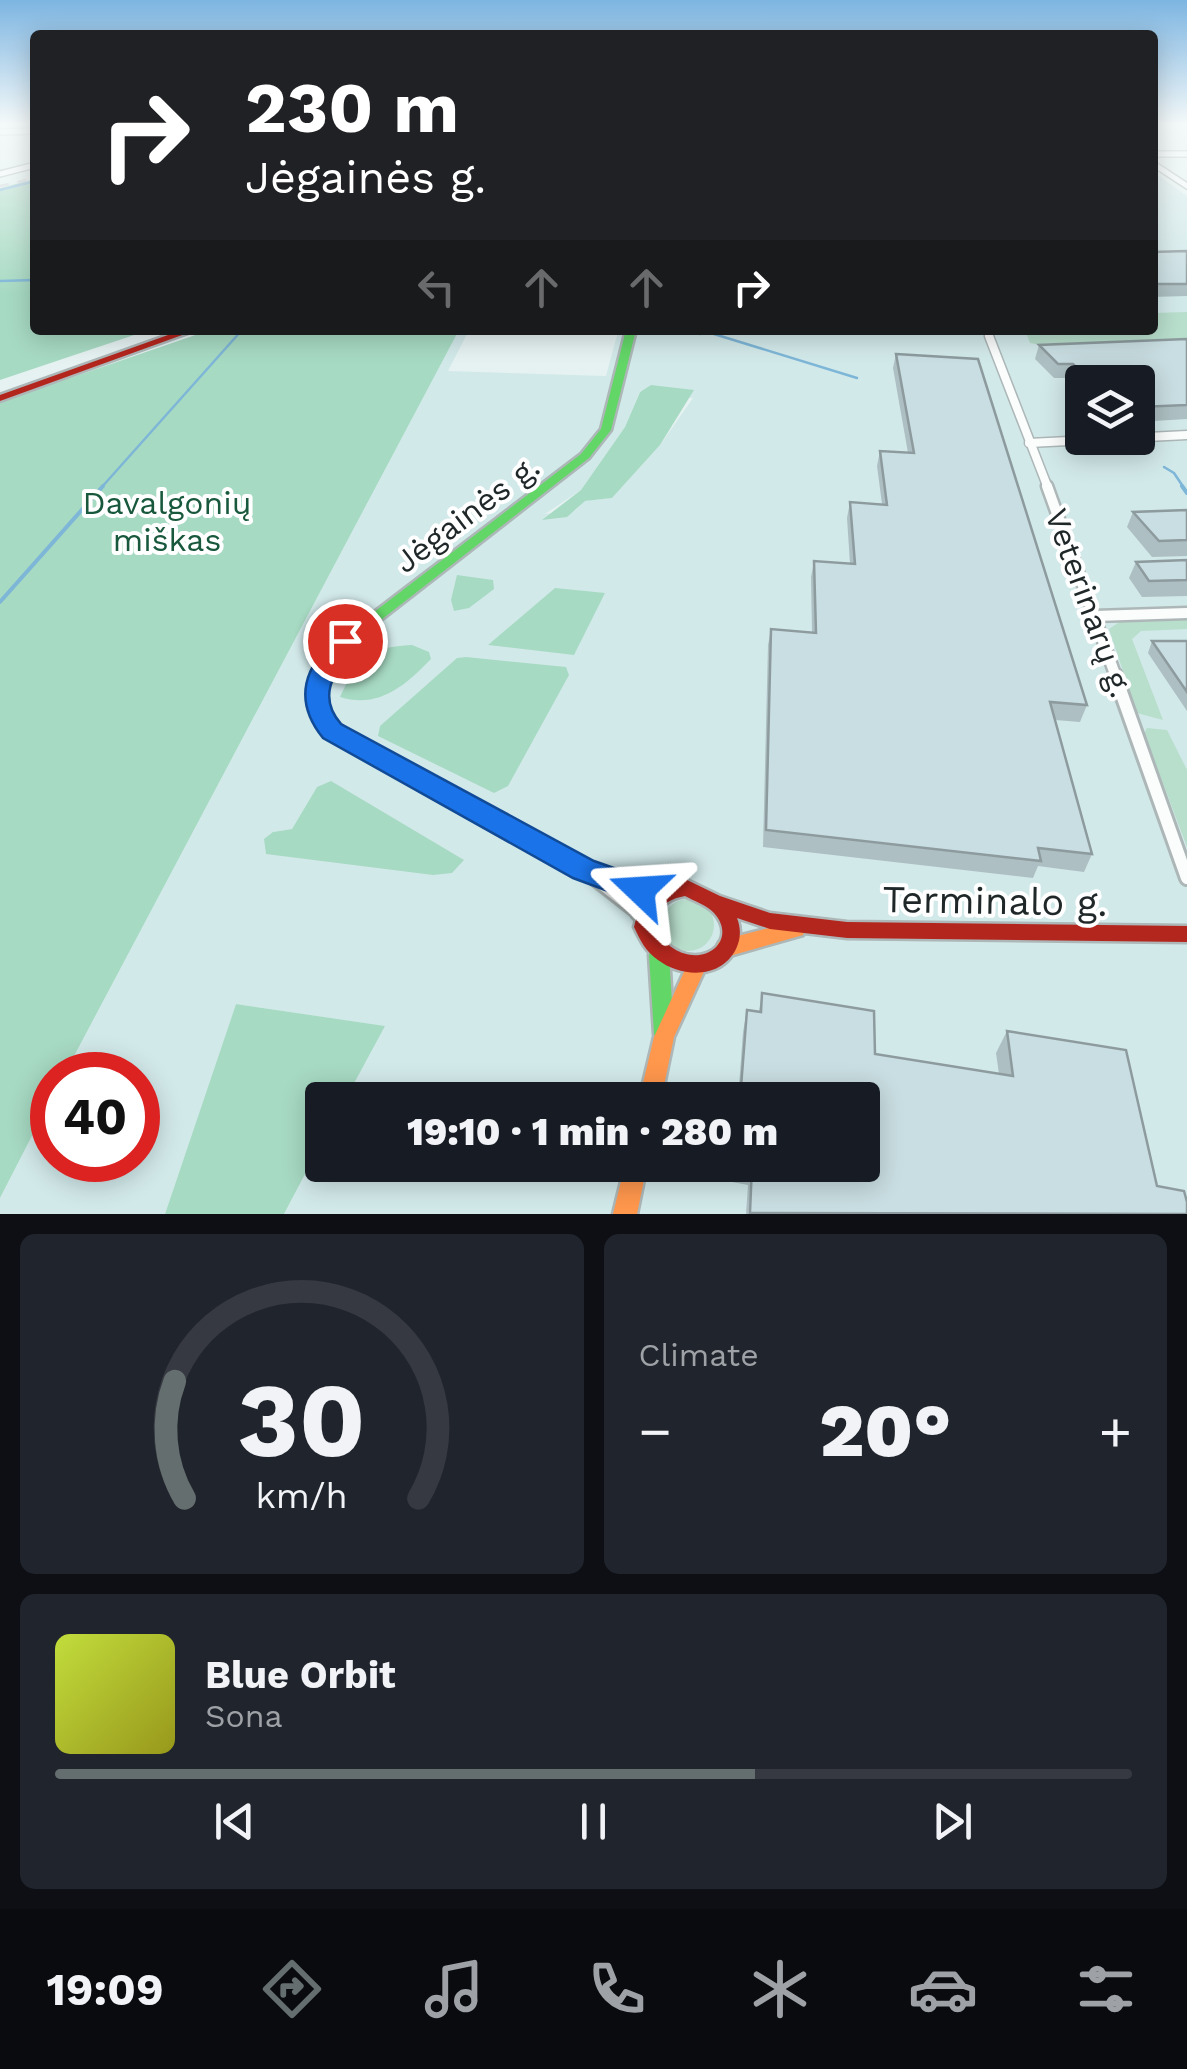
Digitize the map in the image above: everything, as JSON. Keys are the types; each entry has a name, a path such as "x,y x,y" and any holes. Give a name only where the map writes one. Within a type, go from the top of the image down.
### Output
{"main road":[{"path":"0,389 155,335"},
{"path":"0,398 177,335"},
{"name":"Jėgainės g.","path":"630,335 606,430 585,456 345,641 322,667 315,692 323,720 346,741 584,870 640,890 663,893"},
{"path":"675,889 700,891 722,904 732,926 726,948 709,962 697,965 671,961 660,955 646,937 644,917 663,893 675,889"},
{"name":"Terminalo g.","path":"722,904 743,914 802,928 1064,936 1187,934"},
{"name":"Terminalo g.","path":"726,948 802,928"},
{"path":"660,955 664,1037"},
{"path":"654,1082 664,1037 697,965"},
{"path":"625,1214 632,1182"}],"street":[{"name":"Veterinarų g.","path":"988,335 1095,616 1187,878"},
{"path":"1030,442 1187,435"},
{"path":"1095,616 1187,614"},
{"name":"Jėgainės g.","path":"584,870 644,917"}],"shaded area":[{"path":"1158,181 1165,181 1187,196 1187,1214 284,1214 305,1174 305,1182 880,1182 880,1082 354,1082 384,1026 236,1004 165,1214 0,1214 0,1198 30,1140 30,1182 160,1182 160,1052 76,1052 456,335 466,335 448,371 606,376 617,335 1158,335","holes":["640,391 693,398 660,445 612,498 584,501 576,510 545,514 581,490 625,427","317,787 433,875 273,832 292,829"]}],"green space":[{"path":"30,181 30,335 134,335 0,380 0,188"},
{"path":"1187,312 1187,339 1035,344 1030,343 1027,335 1158,335 1158,313"},
{"name":"Davalgonių miškas","path":"195,335 456,335 76,1052 30,1052 30,1140 0,1198 0,402"},
{"path":"651,385 694,390 660,445 612,498 585,501 567,517 542,520 581,490 625,427 640,392"},
{"path":"457,575 493,580 494,589 469,608 454,611 451,600"},
{"path":"555,588 605,593 574,655 488,645"},
{"path":"1187,618 1187,629 1141,631 1132,639 1163,720 1137,713 1109,629 1121,621"},
{"path":"412,645 429,652 431,659 401,686 367,700 340,697 352,673 366,658 385,649"},
{"path":"457,658 566,667 569,675 508,786 494,793 378,736 380,726"},
{"path":"1147,728 1167,730 1187,770 1187,847 1144,733"},
{"path":"331,781 464,860 452,873 433,875 266,854 264,839 273,832 292,829 317,787"},
{"path":"688,899 706,907 714,925 706,943 688,951 670,943 662,925 670,907"},
{"path":"236,1004 385,1026 355,1082 305,1082 305,1174 284,1214 165,1214"}],"building":[{"path":"1187,251 1187,284 1158,284 1158,252"},
{"path":"1187,339 1187,405 1155,406 1155,365 1058,364 1039,345"},
{"path":"896,354 978,359 1087,705 1050,702 1092,854 1038,848 1041,861 766,830 771,629 816,633 814,561 855,564 850,502 887,505 880,451 914,453"},
{"path":"1187,510 1187,540 1159,541 1133,512"},
{"path":"1187,560 1187,580 1149,581 1136,562"},
{"path":"1152,641 1187,641 1187,692"},
{"path":"762,993 874,1011 875,1054 1013,1076 1007,1031 1126,1050 1157,1186 1184,1191 1187,1214 750,1213 751,1182 880,1182 880,1082 741,1082 747,1010 761,1012"}],"waterway":[{"path":"0,190 30,182"},
{"path":"0,281 30,280"},
{"path":"101,488 238,335"},
{"path":"717,335 857,378"},
{"path":"1164,467 1174,473 1184,488"},
{"path":"0,602 103,486"},
{"path":"1182,486 1187,493"}],"railway":[{"path":"0,186 23,181"}],"traffic: fast":[{"path":"366,752 333,729 318,703 317,689 331,658 345,641 585,456 606,430 630,335"},
{"path":"659,955 664,1034"}],"traffic: slow":[{"path":"366,752 584,869 641,890 663,893"},
{"path":"726,948 796,929"},
{"path":"654,1082 664,1037 697,965"},
{"path":"625,1214 632,1182"}],"traffic: jam":[{"path":"0,398 177,335"},
{"path":"687,888 719,905 731,924 729,942 722,955 710,962 680,962 652,943 643,927 657,899 687,888"},
{"path":"721,904 770,921 847,930 1187,934"}],"route":[{"path":"345,641 322,667 315,692 316,705 332,731 584,870 640,890"}]}
